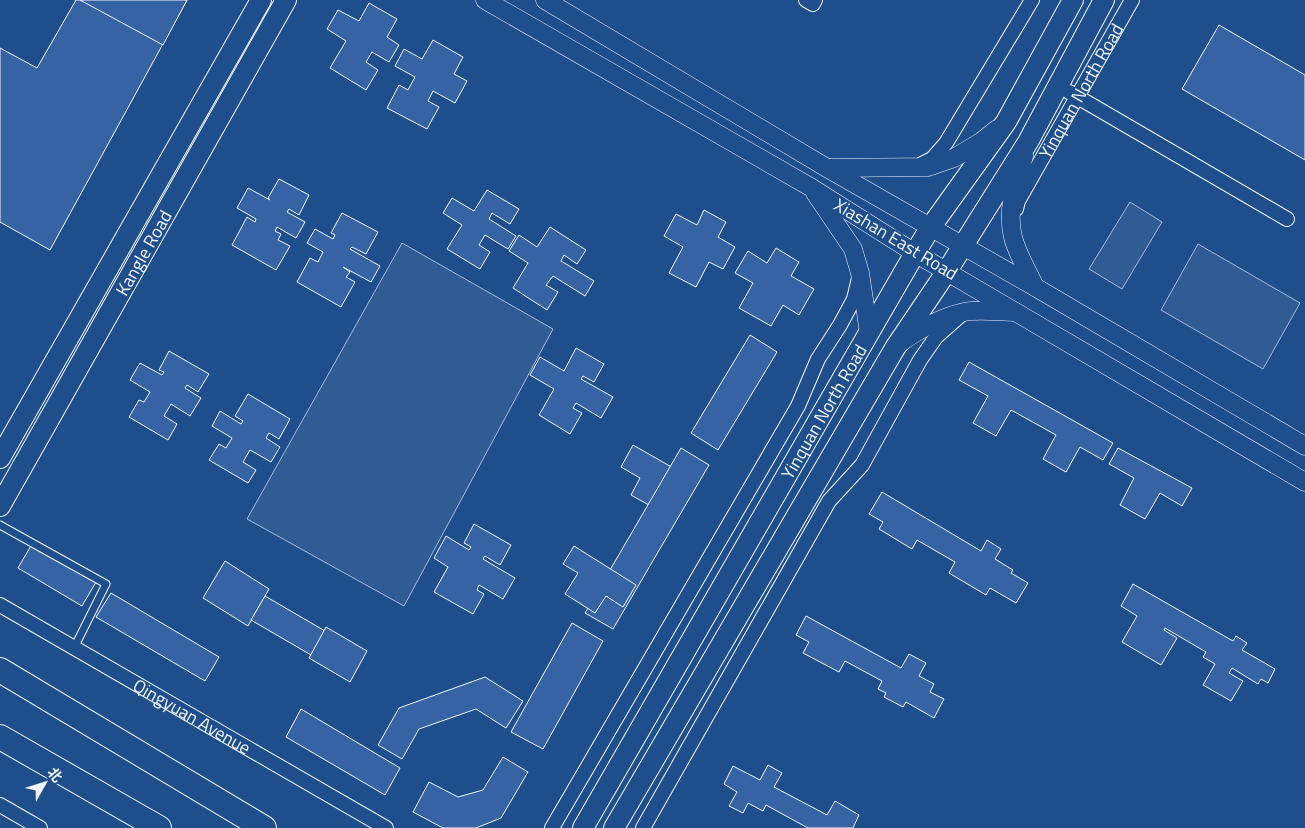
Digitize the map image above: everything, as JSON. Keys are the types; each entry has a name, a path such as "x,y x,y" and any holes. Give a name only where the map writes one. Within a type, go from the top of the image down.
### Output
{"highway":[{"path":"0,670 264,828"},
{"path":"0,737 159,828"}],"main road":[{"name":"Kangle Road","path":"0,458 261,0"},
{"name":"Kangle Road","path":"0,506 286,0"},
{"name":"Yinquan North Road","path":"583,828 930,228 1006,122 1073,0"},
{"name":"Yinquan North Road","path":"614,828 895,348 947,271 1028,142 1104,0"}],"street":[{"name":"Xiashan East Road","path":"485,0 812,188 916,253 1305,482"},
{"name":"Xiashan East Road","path":"545,0 827,168 1035,287 1305,446"},
{"path":"806,0 813,4 815,0"},
{"path":"908,169 928,161 940,151 1032,0"},
{"name":"Yinquan North Road","path":"1013,237 1014,215 1018,201 1132,0"},
{"path":"1058,84 1286,219"},
{"path":"827,168 908,169 928,167 954,158 982,141 1006,122"},
{"path":"1028,142 1010,209 1013,237 1035,287"},
{"path":"812,188 853,250 860,272 869,333"},
{"name":"Yinquan North Road","path":"552,828 798,406 818,359 854,300 860,272"},
{"path":"643,828 829,501 862,465 920,360 936,337 966,312"},
{"path":"895,348 911,335 946,318 966,312 1015,312"},
{"name":"Qingyuan Avenue","path":"0,605 386,828"},
{"path":"0,805 40,828"}],"lane":[{"path":"0,525 106,584 74,648"}],"shaded area":[{"path":"1130,202 1162,222 1122,289 1089,269"},
{"path":"402,243 553,329 404,606 247,519"},
{"path":"1198,244 1300,303 1263,369 1161,310"}],"building":[{"path":"76,0 187,0 50,250 0,222 0,48 37,68"},
{"path":"80,0 187,0 163,45"},
{"path":"369,3 397,19 387,37 399,45 389,62 372,52 366,62 378,70 366,90 330,68 346,41 327,29 338,10 359,21"},
{"path":"1219,25 1305,75 1305,160 1182,89"},
{"path":"433,40 463,57 454,74 467,81 455,103 433,91 428,101 439,107 427,129 387,108 399,85 408,90 415,77 395,66 404,49 422,59"},
{"path":"279,179 309,195 299,215 289,209 287,212 305,222 296,238 277,227 275,231 281,234 278,240 290,246 276,270 232,245 247,217 255,222 256,219 237,208 248,188 270,200 268,198"},
{"path":"487,190 519,209 510,224 492,213 489,219 516,236 508,249 485,235 479,245 490,252 480,269 447,249 462,225 443,213 452,198 474,211"},
{"path":"704,210 726,222 718,237 735,247 723,269 709,262 696,287 669,273 683,247 664,236 676,214 697,225"},
{"path":"342,213 378,232 366,254 352,247 350,249 380,266 371,282 343,267 350,272 346,277 355,282 341,307 297,282 310,258 318,262 323,252 307,243 315,229 333,239 335,235 331,233"},
{"path":"550,227 586,250 577,264 564,255 561,261 594,281 585,296 553,276 546,285 558,292 547,310 513,288 528,263 509,251 519,235 537,247"},
{"path":"776,248 799,262 791,276 814,289 799,315 783,305 771,326 739,308 753,283 735,273 748,251 767,263"},
{"path":"750,335 777,352 718,450 691,433"},
{"path":"576,348 604,364 594,382 583,376 581,379 613,397 601,418 576,403 573,408 582,413 570,434 539,415 554,389 530,375 540,357 564,371"},
{"path":"169,351 209,374 198,392 187,385 185,388 201,398 190,416 171,404 164,416 177,424 168,440 129,417 139,400 144,402 150,392 130,380 140,363 162,375 164,372 159,370"},
{"path":"969,362 1113,443 1103,460 1080,447 1066,472 1043,459 1056,435 1011,410 996,436 973,423 988,396 959,380"},
{"path":"248,394 290,419 279,439 269,433 266,438 280,447 271,462 250,450 243,462 256,470 248,483 209,460 219,444 226,448 232,438 212,426 220,411 241,424 243,421 235,416"},
{"path":"633,445 696,481 683,504 665,494 656,509 631,495 640,478 621,467"},
{"path":"681,448 709,465 613,629 585,613"},
{"path":"1118,448 1192,488 1182,506 1160,493 1145,519 1120,505 1134,478 1109,464"},
{"path":"882,492 981,551 987,540 1001,549 995,559 1013,570 1011,573 1028,583 1016,603 990,588 986,595 949,573 955,562 917,540 912,549 879,529 883,522 869,514"},
{"path":"474,524 511,545 500,565 485,556 483,559 515,578 503,599 479,585 477,590 484,594 473,614 434,592 448,567 434,558 446,536 469,550 471,547 464,543"},
{"path":"32,544 96,582 82,606 18,568"},
{"path":"574,546 636,585 623,607 606,596 595,613 565,594 578,573 563,564"},
{"path":"225,561 269,589 248,626 203,598"},
{"path":"1133,584 1233,641 1236,636 1247,643 1242,650 1275,669 1268,683 1261,679 1258,684 1232,668 1229,673 1243,681 1231,701 1203,685 1215,664 1203,657 1206,652 1165,628 1164,630 1177,638 1161,665 1122,642 1137,616 1121,606"},
{"path":"111,593 219,657 205,681 96,617"},
{"path":"265,596 325,631 311,655 251,620"},
{"path":"806,616 901,668 909,654 926,663 919,676 934,684 930,692 944,699 934,718 906,702 903,707 884,697 886,693 878,689 882,681 845,661 839,672 803,653 809,642 796,635"},
{"path":"572,623 603,641 543,749 511,732"},
{"path":"326,627 367,651 350,682 309,658"},
{"path":"485,677 523,701 506,728 476,709 419,729 402,759 378,745 399,708"},
{"path":"301,709 400,768 385,795 286,737"},
{"path":"503,757 528,772 501,818 476,828 443,828 413,812 429,782 458,797 483,790"},
{"path":"768,765 782,773 774,787 827,815 835,801 859,815 853,828 808,828 766,805 763,811 748,803 743,813 729,806 737,792 724,784 733,766 760,780"}]}
